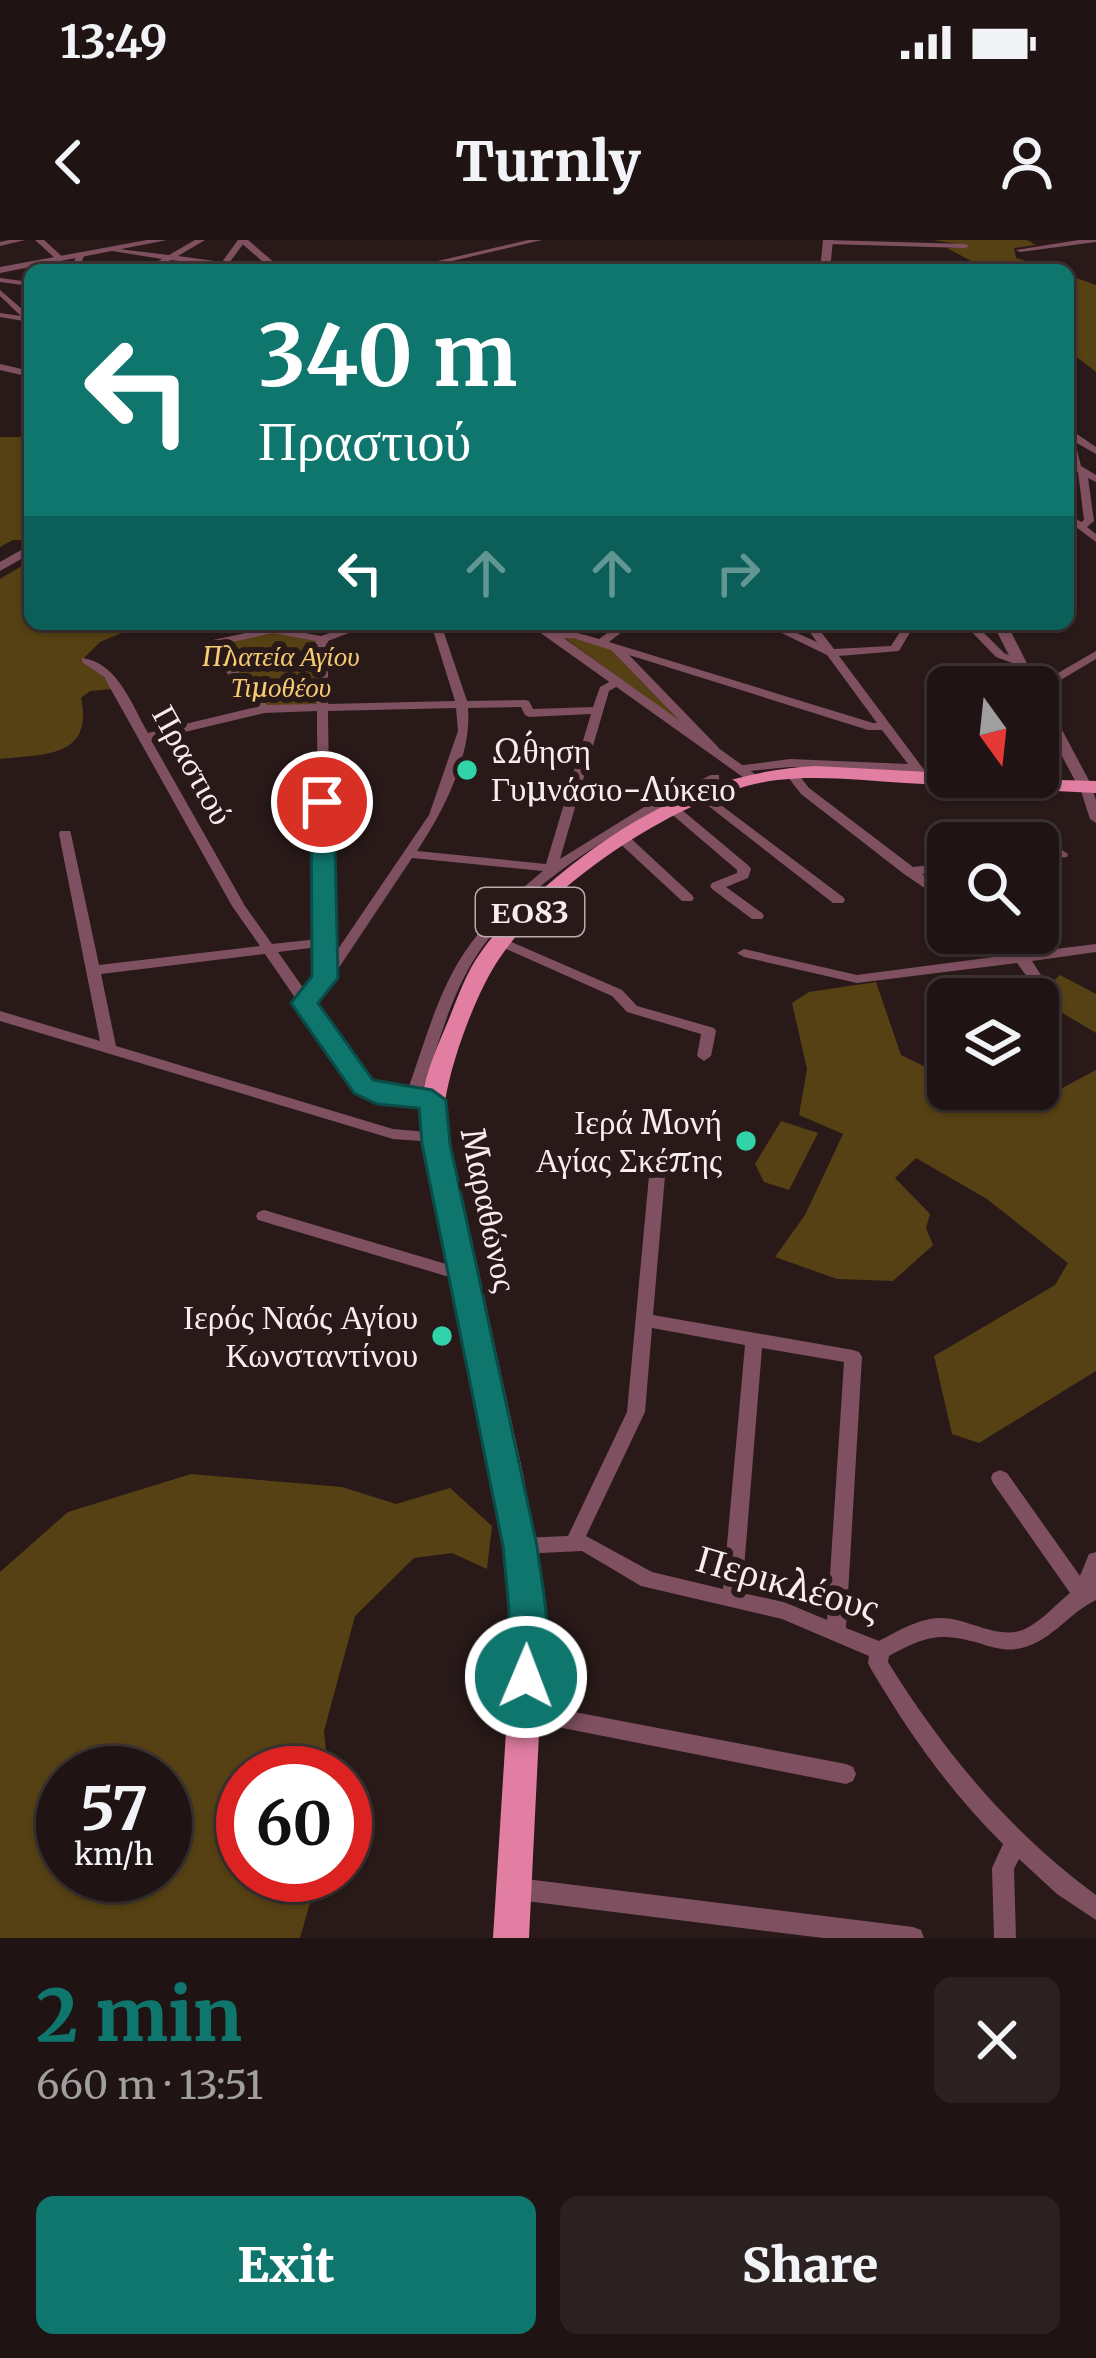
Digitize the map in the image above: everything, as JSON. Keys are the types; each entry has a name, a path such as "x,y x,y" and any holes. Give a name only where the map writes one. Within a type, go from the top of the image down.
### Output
{"main road":[{"name":"Μαραθώνος","path":"511,1938 518,1889 527,1634 520,1546 465,1270 422,1099 477,979 500,941 620,836 708,788 745,775 921,774 1091,788"}],"street":[{"path":"0,244 21,240"},
{"path":"39,240 61,260"},
{"path":"37,264 162,240"},
{"path":"157,264 201,240"},
{"path":"224,264 243,240 271,264"},
{"path":"431,264 538,240"},
{"path":"1021,250 1096,240"},
{"path":"828,241 965,246"},
{"path":"110,250 203,264"},
{"path":"77,264 80,256"},
{"path":"685,264 726,264"},
{"path":"0,292 24,314"},
{"path":"11,302 24,303"},
{"path":"1074,448 1089,521 1074,521"},
{"path":"1082,472 1096,479"},
{"path":"264,710 208,644 273,630 322,639 349,630"},
{"path":"304,1003 435,815 464,731 462,704 438,630"},
{"path":"544,630 720,754"},
{"path":"608,645 622,630"},
{"path":"781,630 831,652 895,649 906,630"},
{"path":"794,636 806,630"},
{"path":"814,630 921,774"},
{"path":"975,630 1000,655 1018,662"},
{"path":"1003,630 1021,666"},
{"path":"553,636 560,632 872,727 886,726"},
{"path":"322,639 325,978"},
{"path":"608,645 745,775 790,763 921,774"},
{"path":"1059,675 1096,654"},
{"name":"Πραστιού","path":"86,660 109,674 266,949 364,1087 377,1094 422,1099"},
{"path":"643,677 669,664"},
{"path":"554,869 604,689 617,682"},
{"path":"142,737 264,710 525,703 529,713 597,710"},
{"path":"1059,734 1091,788 1096,818"},
{"path":"422,1099 465,962 488,930 554,869 611,828 708,788 720,754"},
{"path":"790,772 809,794 927,884"},
{"path":"708,788 838,900"},
{"path":"672,808 744,868 743,875 717,886 757,916"},
{"path":"65,834 109,1048"},
{"path":"620,836 687,898"},
{"path":"409,854 554,869"},
{"path":"909,871 927,869"},
{"path":"94,970 347,940"},
{"path":"500,941 620,995 632,1009 709,1031 704,1056"},
{"path":"744,953 857,979 1096,948"},
{"path":"1017,954 1035,978"},
{"path":"0,1016 393,1134 435,1137"},
{"path":"85,1041 104,1028"},
{"path":"574,1542 636,1412 657,1176"},
{"path":"264,1216 446,1270 465,1270"},
{"path":"647,1321 853,1358 836,1630"},
{"path":"732,1598 754,1340"},
{"path":"1000,1478 1089,1593"},
{"name":"Περικλέους","path":"520,1546 574,1542 601,1549 648,1580 732,1598 836,1630 880,1652 921,1630 944,1626 1013,1641 1028,1638 1089,1593"},
{"path":"1089,1593 1096,1560"},
{"path":"880,1652 878,1663 913,1715 1015,1844 1096,1910"},
{"path":"522,1711 846,1774"},
{"path":"1005,1938 1003,1868 1015,1844"},
{"path":"518,1889 913,1938"}],"green space":[{"path":"934,240 1027,240 1036,245 1014,248 1016,258 1036,264 977,264 947,248 967,246"},
{"path":"1074,277 1096,285 1096,372 1074,355"},
{"path":"0,437 24,437 24,540 0,547"},
{"path":"24,565 24,630 129,630 100,642 81,661 97,668 112,689 90,691 81,698 80,733 72,743 48,754 0,759 0,579"},
{"name":"Πλατεία Αγίου Τιμοθέου","path":"273,632 318,641 318,706 266,708 213,645"},
{"path":"566,639 610,649 683,724"},
{"path":"1060,975 1096,994 1096,1033 1059,1011"},
{"path":"876,982 901,1055 927,1068 927,1110 1059,1110 1059,1090 1096,1070 1096,1371 979,1443 952,1434 934,1356 1055,1285 1068,1263 987,1199 916,1158 895,1178 930,1214 926,1228 933,1245 893,1281 837,1279 775,1257 805,1215 843,1134 799,1115 807,1069 792,1003 809,992"},
{"path":"781,1121 818,1133 789,1190 764,1182 755,1164"},
{"path":"191,1474 342,1487 396,1504 450,1488 492,1526 487,1569 452,1553 414,1558 355,1616 324,1731 325,1746 216,1746 216,1902 310,1902 300,1938 0,1938 0,1572 68,1512"}],"place":[{"name":"Ώθηση Γυμνάσιο-Λύκειο","path":"467,770"},
{"name":"Ιερά Μονή Αγίας Σκέπης","path":"746,1141"},
{"name":"Ιερός Ναός Αγίου Κωνσταντίνου","path":"442,1336"}],"route":[{"path":"322,802 325,978 304,1003 364,1087 377,1094 432,1100 436,1144 490,1383 520,1546 527,1610 526,1677"}]}
